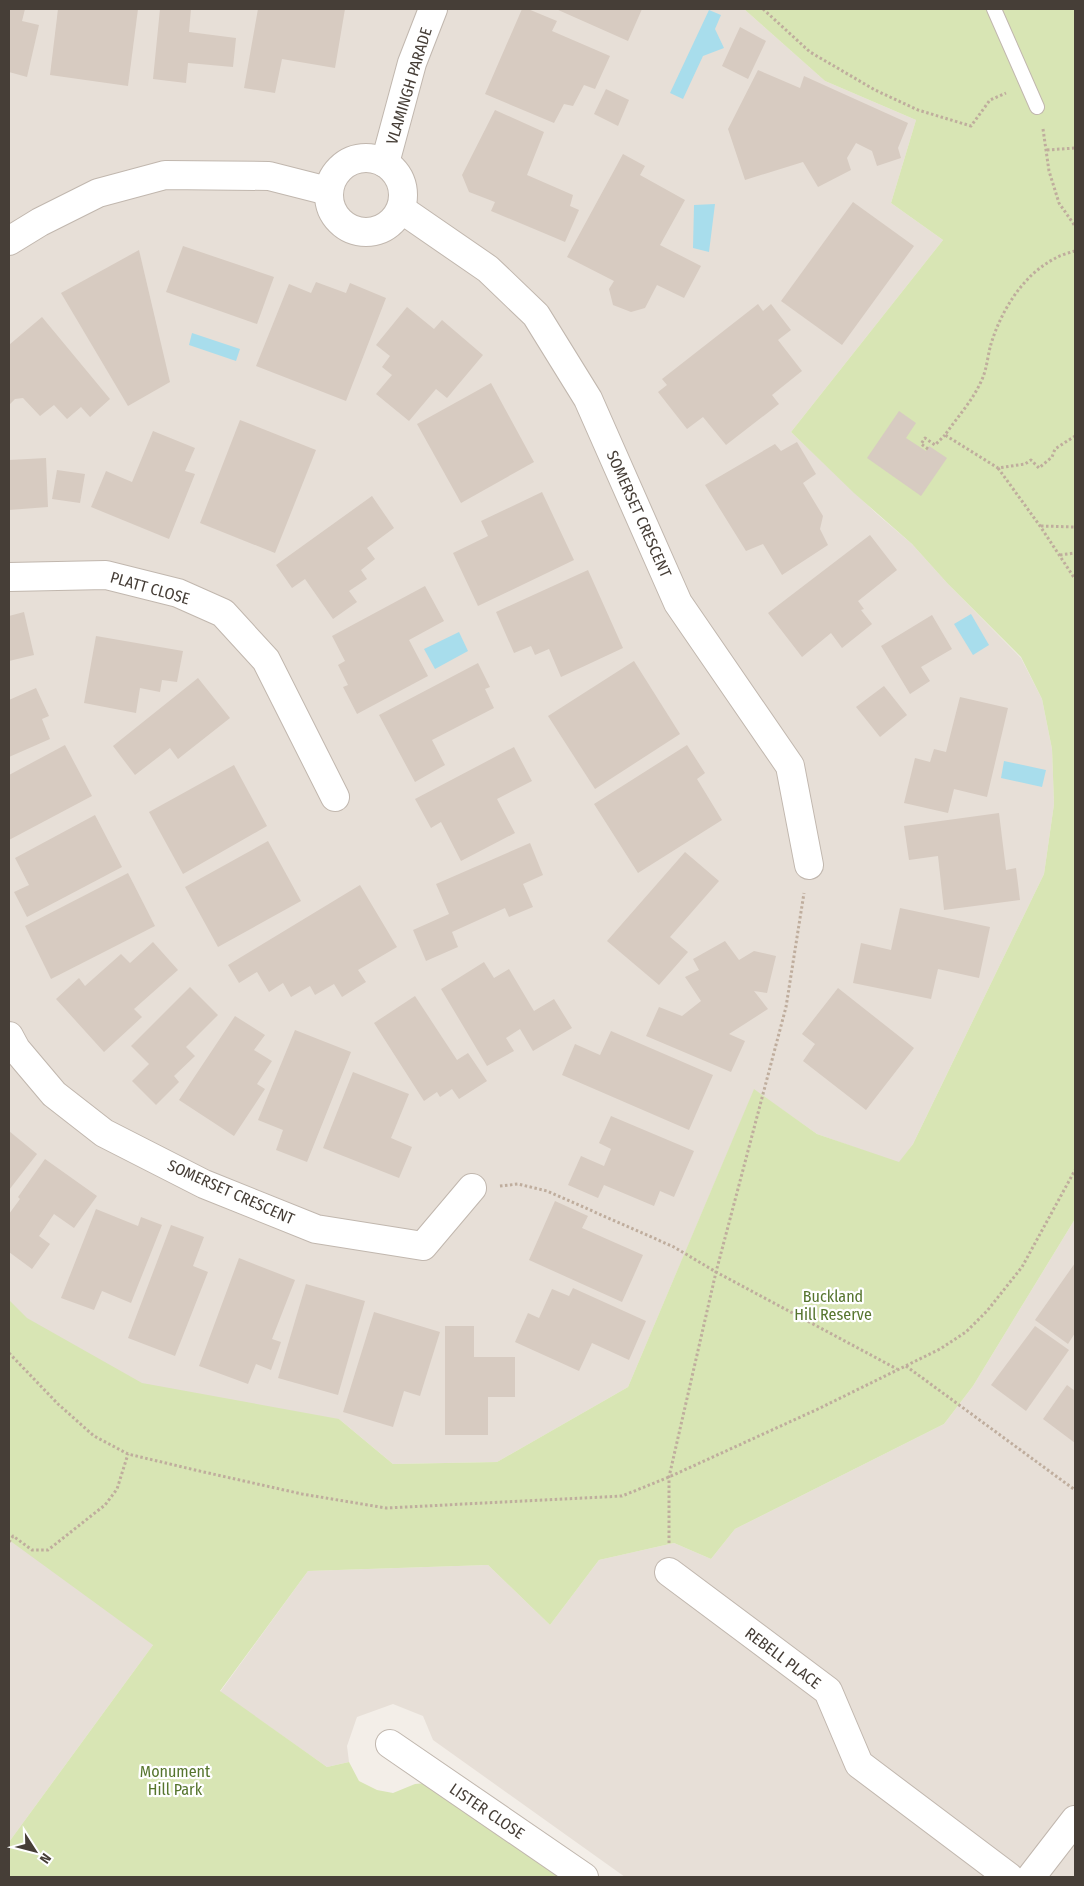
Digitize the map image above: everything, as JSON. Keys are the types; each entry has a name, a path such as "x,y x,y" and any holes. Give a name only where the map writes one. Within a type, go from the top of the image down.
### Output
{"street":[{"name":"VLAMINGH PARADE","path":"385,163 412,62 433,9"},
{"path":"372,158 385,163 395,171 402,184 403,197 401,209 394,220 380,229 364,233 343,226 334,216 329,204 328,191 332,178 340,168 351,160 372,158"},
{"path":"9,242 40,222 98,193 165,175 269,176 328,191"},
{"name":"SOMERSET CRESCENT","path":"401,209 488,269 536,315 583,390 678,603 790,766 808,865"},
{"name":"PLATT CLOSE","path":"9,577 106,575 178,593 223,613 266,660 335,796"},
{"name":"SOMERSET CRESCENT","path":"9,1036 16,1049 54,1094 104,1133 204,1184 316,1229 423,1246 472,1188"},
{"name":"REBELL PLACE","path":"669,1572 828,1692 859,1764 1009,1877"},
{"name":"LISTER CLOSE","path":"390,1744 584,1877"},
{"path":"1031,1877 1075,1820"}],"lane":[{"path":"994,9 1037,106"}],"path":[{"path":"763,9 810,52 874,90 918,110 971,126 990,100 1027,82"},
{"path":"1037,106 1045,136 1049,171 1059,203 1075,226"},
{"path":"1047,150 1075,148"},
{"path":"928,449 921,444 925,438 935,445 979,386 984,376 991,344 1011,301 1026,281 1038,270 1054,258 1075,251"},
{"path":"945,434 998,468 1060,554 1075,579"},
{"path":"998,468 1025,464 1031,460 1039,468 1052,458 1055,449 1075,436"},
{"path":"1040,526 1075,527"},
{"path":"1060,554 1075,553"},
{"path":"669,1572 669,1477 716,1272 786,1007 808,865"},
{"path":"9,1353 58,1404 94,1436 128,1454 302,1494 386,1508 622,1496 669,1477 818,1409 940,1349 966,1332 988,1312 1022,1267 1075,1170"},
{"path":"472,1188 518,1184 547,1191 674,1247 716,1272 898,1369"},
{"path":"906,1366 1075,1490"},
{"path":"9,1542 13,1536 32,1550 48,1550 105,1505 117,1488 128,1454"}],"shaded area":[{"path":"9,9 744,9 825,81 916,120 891,203 943,240 791,432 877,514 912,544 948,584 1021,658 1042,699 1052,749 1054,804 1044,874 913,1144 899,1163 817,1134 754,1090 628,1387 497,1462 393,1464 339,1419 153,1645 9,1842"},
{"path":"1075,1219 1075,1877 625,1877 433,1740 423,1716 393,1704 357,1717 347,1746 349,1762 327,1767 220,1692 308,1571 488,1565 550,1625 599,1560 674,1543 711,1559 735,1529 944,1424 973,1386"}],"green space":[{"name":"Buckland Hill Reserve","path":"744,9 1075,9 1075,1219 973,1386 944,1424 735,1529 711,1559 674,1543 599,1560 550,1625 488,1565 308,1571 220,1691 327,1767 349,1762 359,1781 377,1790 393,1793 415,1784 437,1782 568,1877 9,1877 9,1842 153,1645 9,1540 9,1300 27,1318 142,1383 339,1419 393,1464 497,1462 628,1387 754,1089 817,1134 899,1162 913,1144 1044,874 1054,804 1052,749 1042,699 1021,657 948,584 912,544 854,493 791,432 943,240 891,203 916,120 825,81"}],"water":[{"path":"709,10 721,15 715,29 724,48 703,56 683,99 670,93"},
{"path":"715,204 709,252 693,248 694,205"},
{"path":"192,333 240,349 236,361 189,345"},
{"path":"971,614 989,645 973,655 954,624"},
{"path":"459,632 468,651 435,669 424,649"},
{"path":"1004,761 1046,770 1042,787 1001,778"}],"building":[{"path":"9,9 25,9 22,21 39,25 27,77 9,72"},
{"path":"58,9 138,9 128,86 50,75"},
{"path":"160,9 191,9 189,32 236,38 233,67 188,63 186,83 153,79"},
{"path":"258,9 345,9 335,68 282,59 275,93 244,88"},
{"path":"522,9 528,9 557,21 552,31 610,56 595,89 584,85 573,106 564,104 554,123 485,94"},
{"path":"556,9 642,9 628,41"},
{"path":"740,27 766,41 748,79 722,66"},
{"path":"758,70 800,88 804,76 908,123 898,148 901,158 877,166 872,151 856,143 847,158 851,170 818,187 803,162 745,180 728,129"},
{"path":"606,89 629,100 618,126 594,114"},
{"path":"495,110 544,132 527,175 573,195 570,206 579,210 565,242 491,211 495,202 469,192 462,175"},
{"path":"623,154 645,166 640,175 685,200 660,245 701,266 684,298 657,285 645,308 631,312 613,305 609,289 614,281 567,257"},
{"path":"853,202 914,246 842,345 781,301"},
{"path":"183,246 274,277 257,324 166,292"},
{"path":"139,250 170,382 128,406 61,293"},
{"path":"316,282 346,293 350,283 386,298 346,401 256,366 289,284 311,293"},
{"path":"758,304 763,311 771,304 791,330 778,340 802,371 772,395 779,404 726,445 703,417 687,429 658,392 667,385 662,379"},
{"path":"407,307 434,329 442,320 483,355 447,398 436,389 409,421 376,394 392,375 382,367 390,356 376,345"},
{"path":"42,317 110,399 90,417 81,407 67,419 54,405 40,416 23,398 15,399 9,405 9,345"},
{"path":"491,383 534,462 461,503 417,424"},
{"path":"899,411 916,423 906,438 926,451 929,446 947,458 921,496 867,458"},
{"path":"240,420 316,450 275,553 200,523"},
{"path":"153,431 195,448 185,471 195,474 169,539 91,507 106,471 132,482"},
{"path":"797,442 816,474 803,483 823,516 820,529 828,545 782,575 763,544 746,551 705,485 775,444 781,451"},
{"path":"46,458 48,507 9,510 9,460"},
{"path":"57,470 85,474 80,503 52,499"},
{"path":"542,492 574,560 478,606 453,553 488,536 481,521"},
{"path":"372,496 394,528 367,548 375,559 361,570 367,579 349,591 357,602 333,619 305,579 292,588 276,565"},
{"path":"870,535 897,570 858,601 864,609 861,610 872,624 842,648 831,633 802,657 768,613"},
{"path":"588,570 623,648 561,677 549,649 535,655 531,646 514,653 496,612"},
{"path":"425,586 444,621 409,640 428,676 357,714 343,687 348,685 338,665 345,661 332,636"},
{"path":"24,612 34,655 9,661 9,616"},
{"path":"932,615 952,649 921,667 930,681 910,694 881,646"},
{"path":"96,636 183,651 177,682 162,680 160,692 140,688 136,713 84,703"},
{"path":"634,661 680,734 595,789 548,716"},
{"path":"478,663 490,687 485,689 494,708 432,740 445,765 415,782 379,715"},
{"path":"198,678 230,718 178,759 170,748 135,775 113,746"},
{"path":"884,686 907,715 880,737 856,707"},
{"path":"36,688 49,716 42,719 50,739 9,757 9,700"},
{"path":"960,697 1008,708 987,797 954,789 948,813 904,803 915,758 930,762 934,749 946,752"},
{"path":"65,745 92,796 9,840 9,775"},
{"path":"687,745 705,773 697,779 722,820 638,873 594,804"},
{"path":"514,747 532,781 497,799 515,833 461,861 441,822 431,828 415,799"},
{"path":"234,765 267,826 183,874 149,812"},
{"path":"999,813 1006,870 1016,868 1020,900 944,910 938,856 909,860 904,826"},
{"path":"95,815 122,867 27,917 14,892 29,885 15,858"},
{"path":"268,841 301,901 218,947 185,887"},
{"path":"530,843 543,875 523,884 533,907 509,917 505,908 452,932 458,947 426,961 413,930 449,914 436,884"},
{"path":"685,852 719,881 670,937 688,952 659,985 607,941"},
{"path":"128,873 155,926 51,979 25,926"},
{"path":"360,885 397,947 358,970 366,982 342,997 334,984 315,995 310,986 291,997 283,983 269,992 257,972 239,983 228,965"},
{"path":"900,908 990,927 979,978 938,969 931,999 853,983 861,943 891,950"},
{"path":"725,941 739,960 754,951 776,956 767,993 754,991 768,1009 729,1034 745,1041 731,1072 646,1036 659,1007 682,1016 701,1001 685,977 699,970 693,959"},
{"path":"153,942 178,970 134,1009 142,1017 104,1052 56,999 79,978 85,986 121,954 130,963"},
{"path":"484,962 494,978 509,969 534,1011 554,999 572,1028 533,1051 520,1029 506,1038 514,1051 487,1066 441,989"},
{"path":"190,987 218,1015 186,1047 195,1056 174,1076 179,1082 156,1105 132,1081 149,1064 131,1046"},
{"path":"838,988 914,1048 866,1110 803,1061 815,1044 802,1034"},
{"path":"415,996 457,1060 468,1053 487,1081 459,1099 452,1089 440,1097 437,1092 424,1101 374,1023"},
{"path":"235,1016 265,1035 254,1050 272,1061 257,1084 265,1089 234,1136 179,1100"},
{"path":"295,1030 351,1052 307,1162 276,1150 283,1130 258,1120"},
{"path":"611,1031 713,1075 689,1130 562,1075 575,1044 600,1055"},
{"path":"353,1072 409,1094 391,1138 412,1147 399,1178 323,1148"},
{"path":"611,1116 694,1151 674,1197 660,1191 654,1206 604,1185 598,1198 568,1185 581,1156 604,1166 611,1149 599,1143"},
{"path":"9,1131 37,1154 9,1190"},
{"path":"45,1159 97,1196 74,1228 54,1214 39,1236 50,1244 32,1269 9,1252 9,1214 20,1199 18,1197"},
{"path":"555,1201 588,1216 582,1228 643,1255 622,1302 529,1260"},
{"path":"96,1209 138,1226 141,1217 162,1225 131,1303 102,1291 94,1310 61,1298"},
{"path":"171,1225 204,1237 193,1266 208,1272 175,1356 128,1338"},
{"path":"239,1258 295,1280 272,1339 281,1342 271,1370 256,1364 248,1384 199,1366"},
{"path":"1075,1263 1075,1333 1068,1344 1035,1320"},
{"path":"306,1284 365,1301 338,1395 278,1378"},
{"path":"573,1288 646,1321 629,1360 592,1343 579,1371 515,1342 528,1313 539,1318 552,1289 569,1296"},
{"path":"374,1312 440,1332 420,1396 404,1391 393,1427 343,1412"},
{"path":"445,1326 474,1326 474,1357 515,1357 515,1397 488,1397 488,1435 445,1435"},
{"path":"1035,1326 1069,1350 1026,1411 991,1385"},
{"path":"1067,1385 1075,1391 1075,1443 1043,1419"}],"park label":[{"name":"Monument Hill Park","path":"175,1780"}]}
